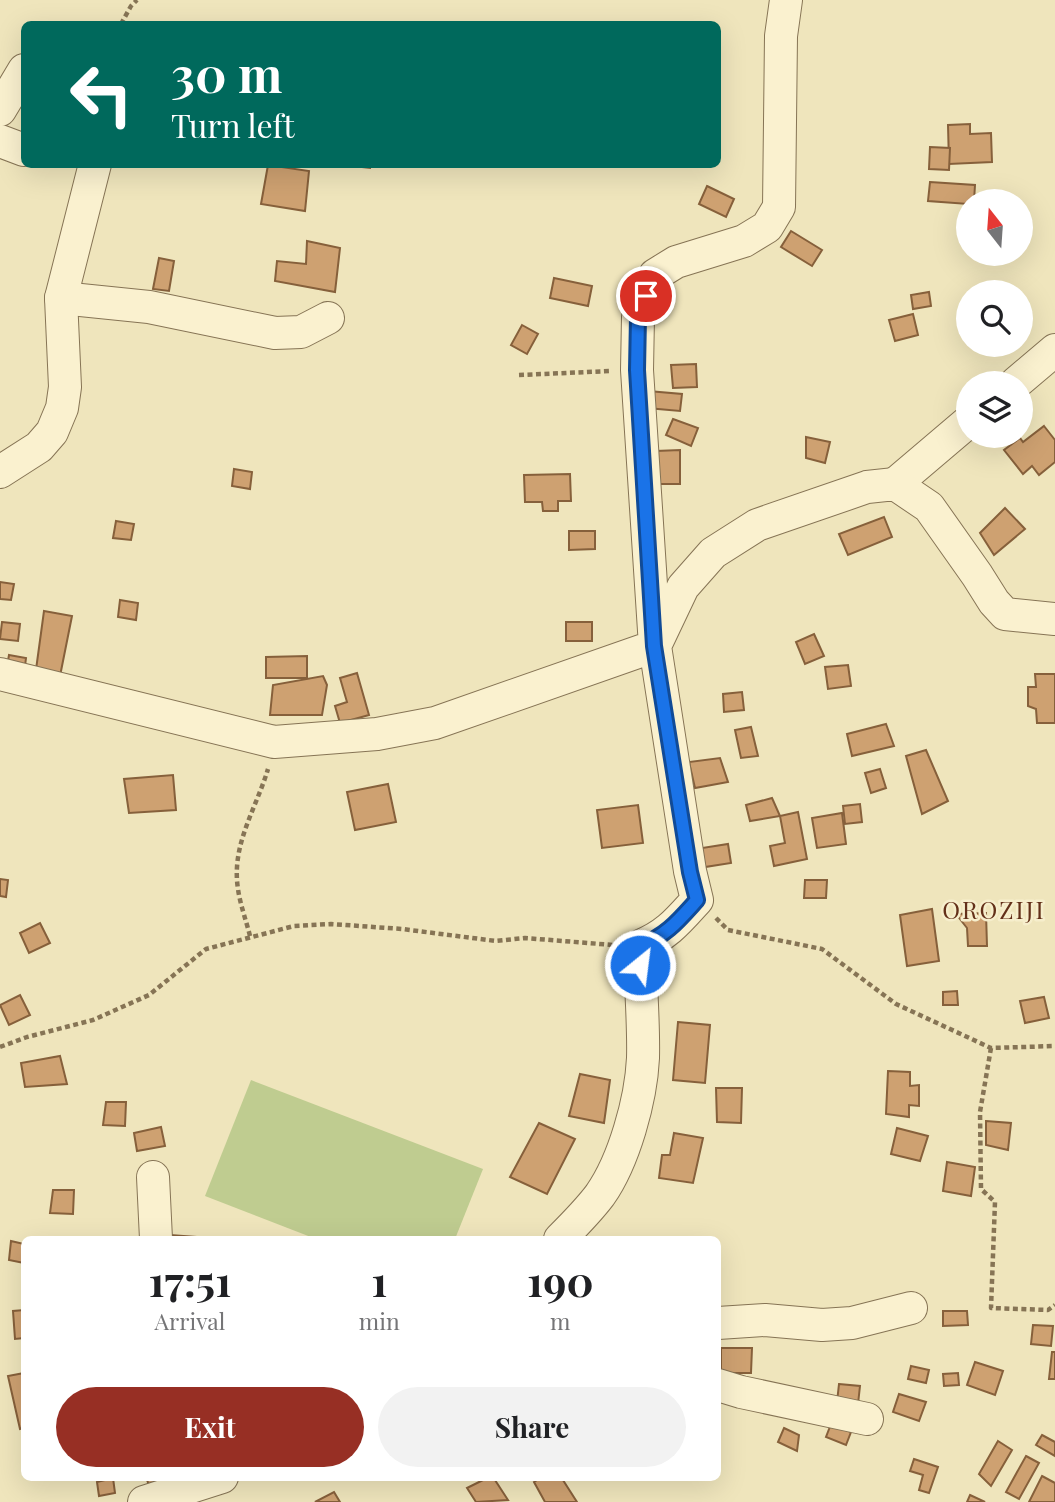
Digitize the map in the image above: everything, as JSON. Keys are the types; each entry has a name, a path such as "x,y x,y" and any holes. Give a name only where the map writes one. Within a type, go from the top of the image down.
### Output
{"street":[{"path":"563,1236 601,1193 613,1172 638,1096 643,1059 640,946 659,938 675,925 697,900 690,872 654,646 637,370 638,317 655,275 676,262 744,241 767,227 779,207 782,36 786,0"},
{"path":"0,110 21,76"},
{"path":"0,141 21,149"},
{"path":"0,472 38,447 52,432 62,408 65,387 61,298 85,168"},
{"path":"61,298 149,307 275,333 301,332 328,318"},
{"path":"1030,371 1055,350"},
{"path":"0,674 274,742 377,734 435,723 654,646 683,587 713,552 757,525 867,487 895,484 956,432"},
{"path":"895,484 929,507 977,575 993,603 1005,614 1055,619"},
{"path":"153,1177 156,1236"},
{"path":"721,1323 765,1320 822,1325 852,1323 911,1308"},
{"path":"721,1386 867,1419"},
{"path":"144,1502 179,1484 197,1481"}],"path":[{"path":"123,21 131,6 138,0"},
{"path":"519,375 637,370"},
{"path":"250,936 238,889 237,863 247,820 261,790 274,742"},
{"path":"697,900 728,930 822,949 896,1004 991,1048 1055,1046"},
{"path":"0,1047 93,1020 149,995 206,949 294,926 331,924 496,940 536,939 640,946"},
{"path":"991,1048 980,1112 981,1189 995,1202 991,1308 1048,1310 1055,1305"}],"green space":[{"path":"251,1080 483,1169 456,1236 308,1236 205,1196"}],"building":[{"path":"970,124 970,134 991,133 992,162 949,164 948,125"},
{"path":"930,147 950,148 949,170 929,169"},
{"path":"267,168 309,171 305,211 261,204"},
{"path":"930,182 975,185 975,189 956,189 956,203 928,201"},
{"path":"707,186 734,199 726,217 699,204"},
{"path":"791,231 822,250 812,266 781,247"},
{"path":"307,241 340,248 335,292 275,281 277,261 306,264"},
{"path":"159,258 174,261 169,291 153,289"},
{"path":"554,278 592,286 588,306 550,298"},
{"path":"929,292 931,306 913,309 911,295"},
{"path":"913,314 918,335 895,341 889,320"},
{"path":"522,325 538,334 527,354 511,345"},
{"path":"696,364 697,387 673,388 671,365"},
{"path":"648,391 682,394 680,411 647,408"},
{"path":"673,419 698,428 691,446 666,435"},
{"path":"1044,426 1055,440 1055,462 1039,475 1032,466 1023,474 1004,450 1033,448 1033,434"},
{"path":"806,437 830,442 825,463 806,458"},
{"path":"680,450 680,484 656,484 656,451"},
{"path":"234,469 252,472 250,489 232,486"},
{"path":"570,474 571,501 558,501 558,511 543,511 542,502 525,502 524,475"},
{"path":"1005,508 1025,529 994,555 980,533"},
{"path":"884,517 892,537 848,555 839,534"},
{"path":"116,521 134,524 131,540 113,538"},
{"path":"569,531 595,531 595,549 569,550"},
{"path":"0,582 14,584 11,600 0,599"},
{"path":"120,600 138,603 136,620 118,617"},
{"path":"44,611 72,616 59,681 35,677"},
{"path":"2,622 20,624 18,641 0,639"},
{"path":"566,622 592,622 592,641 566,641"},
{"path":"814,634 824,656 805,664 796,642"},
{"path":"9,655 26,658 24,674 6,672"},
{"path":"307,656 307,678 266,678 266,657"},
{"path":"848,665 851,686 828,689 825,667"},
{"path":"357,673 369,715 340,723 335,706 347,702 340,678"},
{"path":"1035,674 1055,674 1055,723 1037,723 1036,709 1028,706 1028,687 1036,687"},
{"path":"323,676 327,685 322,715 270,715 273,685"},
{"path":"742,692 744,710 724,712 723,694"},
{"path":"886,724 894,746 852,756 847,734"},
{"path":"751,727 758,756 741,758 735,730"},
{"path":"926,750 948,801 922,814 906,756"},
{"path":"720,758 728,782 695,788 689,762"},
{"path":"880,769 886,788 871,793 865,773"},
{"path":"173,775 176,810 129,813 124,779"},
{"path":"388,784 396,822 355,830 347,792"},
{"path":"772,798 780,816 750,821 746,805"},
{"path":"860,804 862,822 845,824 843,806"},
{"path":"638,805 643,843 602,848 597,810"},
{"path":"798,812 807,859 774,866 770,846 785,843 780,816"},
{"path":"842,813 846,844 817,848 812,818"},
{"path":"728,844 731,863 705,867 702,848"},
{"path":"0,879 8,880 6,897 0,896"},
{"path":"805,880 827,880 826,898 804,898"},
{"path":"932,909 939,961 907,966 900,915"},
{"path":"986,913 987,946 968,946 967,928 956,914"},
{"path":"40,923 50,943 29,953 20,933"},
{"path":"957,991 958,1005 943,1005 943,992"},
{"path":"20,995 30,1015 9,1025 0,1005"},
{"path":"1044,997 1049,1018 1025,1023 1020,1001"},
{"path":"678,1022 710,1025 705,1083 673,1080"},
{"path":"60,1056 67,1084 25,1087 21,1063"},
{"path":"888,1071 910,1072 910,1086 919,1085 919,1106 909,1105 909,1117 886,1114"},
{"path":"580,1074 610,1080 604,1123 569,1116"},
{"path":"716,1088 742,1088 741,1123 717,1122"},
{"path":"106,1102 126,1102 125,1126 103,1125"},
{"path":"986,1121 1011,1123 1008,1150 986,1145"},
{"path":"539,1123 575,1139 547,1194 510,1177"},
{"path":"161,1127 165,1146 137,1151 134,1133"},
{"path":"897,1128 928,1136 920,1161 891,1154"},
{"path":"674,1133 703,1138 693,1183 659,1178 662,1155 670,1155"},
{"path":"947,1162 975,1167 971,1196 943,1191"},
{"path":"53,1190 74,1190 73,1214 50,1213"},
{"path":"11,1241 21,1243 21,1262 9,1260"},
{"path":"21,1310 21,1338 15,1339 13,1311"},
{"path":"943,1311 967,1311 968,1325 943,1326"},
{"path":"1033,1325 1053,1326 1051,1346 1031,1344"},
{"path":"721,1348 752,1348 751,1373 721,1373"},
{"path":"1052,1352 1055,1352 1055,1379 1049,1379"},
{"path":"975,1362 1003,1371 995,1395 967,1385"},
{"path":"911,1366 929,1370 926,1383 908,1379"},
{"path":"958,1373 959,1385 944,1386 943,1374"},
{"path":"21,1374 20,1429 8,1376"},
{"path":"839,1384 860,1386 857,1413 836,1411"},
{"path":"899,1394 926,1402 919,1421 893,1412"},
{"path":"831,1424 851,1432 846,1445 826,1437"},
{"path":"784,1428 799,1435 797,1451 778,1442"},
{"path":"1042,1435 1055,1442 1055,1456 1036,1445"},
{"path":"998,1441 1012,1450 991,1486 979,1474"},
{"path":"1026,1456 1039,1463 1019,1499 1006,1492"},
{"path":"914,1459 938,1467 929,1493 919,1490 923,1475 910,1471"},
{"path":"1042,1476 1055,1483 1055,1502 1029,1502"},
{"path":"113,1481 115,1493 99,1496 97,1482"},
{"path":"147,1481 167,1481 152,1494"},
{"path":"481,1481 496,1481 508,1500 476,1502 467,1488"},
{"path":"564,1481 577,1502 545,1502 534,1482"},
{"path":"334,1492 340,1502 315,1502"},
{"path":"970,1495 985,1502 967,1502"}],"district":[{"name":"OROZIJI","path":"994,911"}],"route":[{"path":"640,965 640,946 659,938 675,925 697,900 690,872 654,646 637,370 638,317 646,296"}]}
